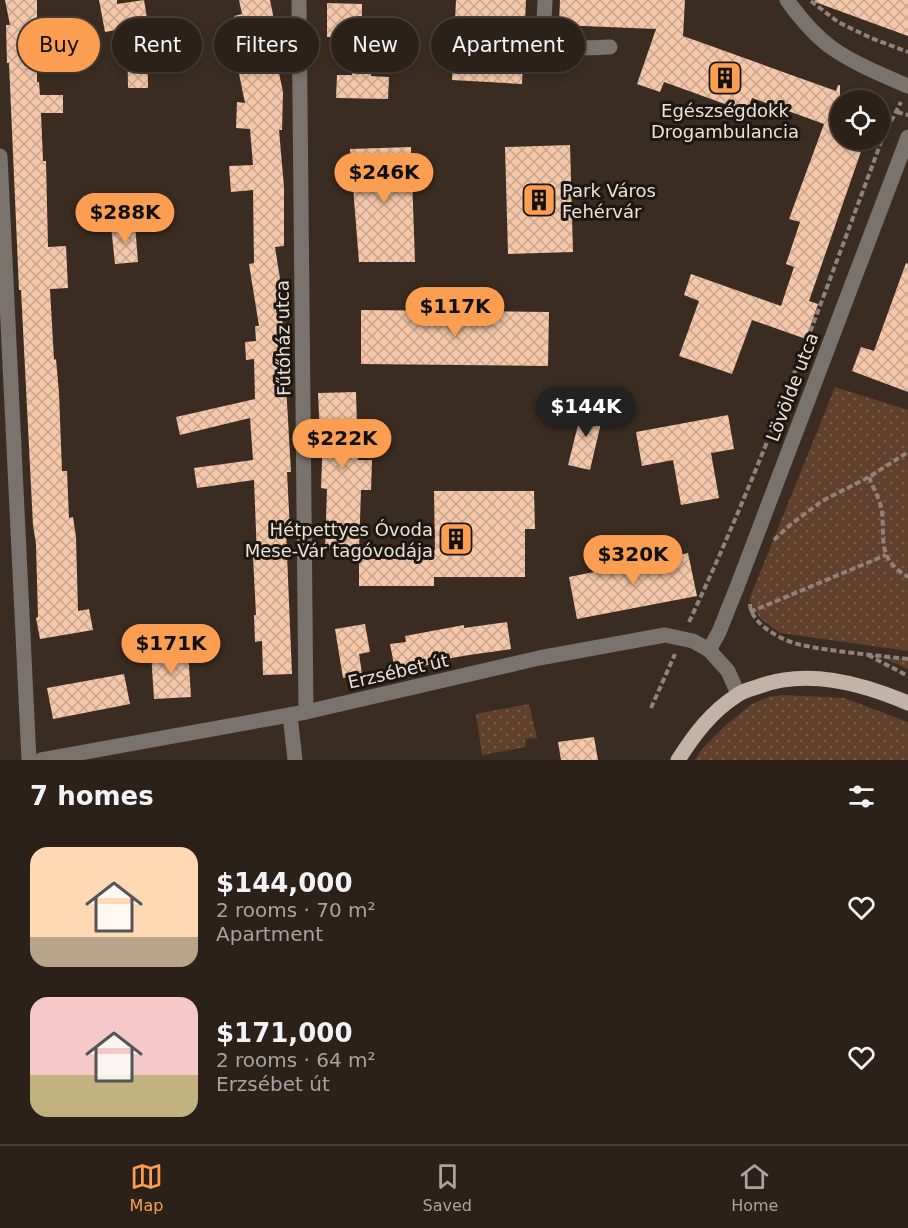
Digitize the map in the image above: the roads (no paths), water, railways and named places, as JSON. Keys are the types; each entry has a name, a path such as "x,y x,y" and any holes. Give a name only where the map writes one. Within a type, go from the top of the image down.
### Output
{"main road":[{"path":"678,760 694,735 713,714 738,694 773,681 794,677 816,678 855,685 908,703"}],"street":[{"name":"Fűtőház utca","path":"299,0 306,712"},
{"path":"545,0 545,30 551,40 562,47 610,47"},
{"path":"787,0 806,25 831,48 908,86"},
{"name":"Lövölde utca","path":"709,650 719,632 737,587 908,137"},
{"path":"0,156 29,760"},
{"name":"Erzsébet út","path":"41,760 306,712 539,658 665,635 693,641 709,650 728,671 738,694"},
{"path":"290,715 296,760"}],"place":[{"name":"Egészségdokk Drogambulancia","path":"725,78"},
{"name":"Park Város Fehérvár","path":"539,200"},
{"name":"Hétpettyes Óvoda Mese-Vár tagóvodája","path":"456,539"}]}
